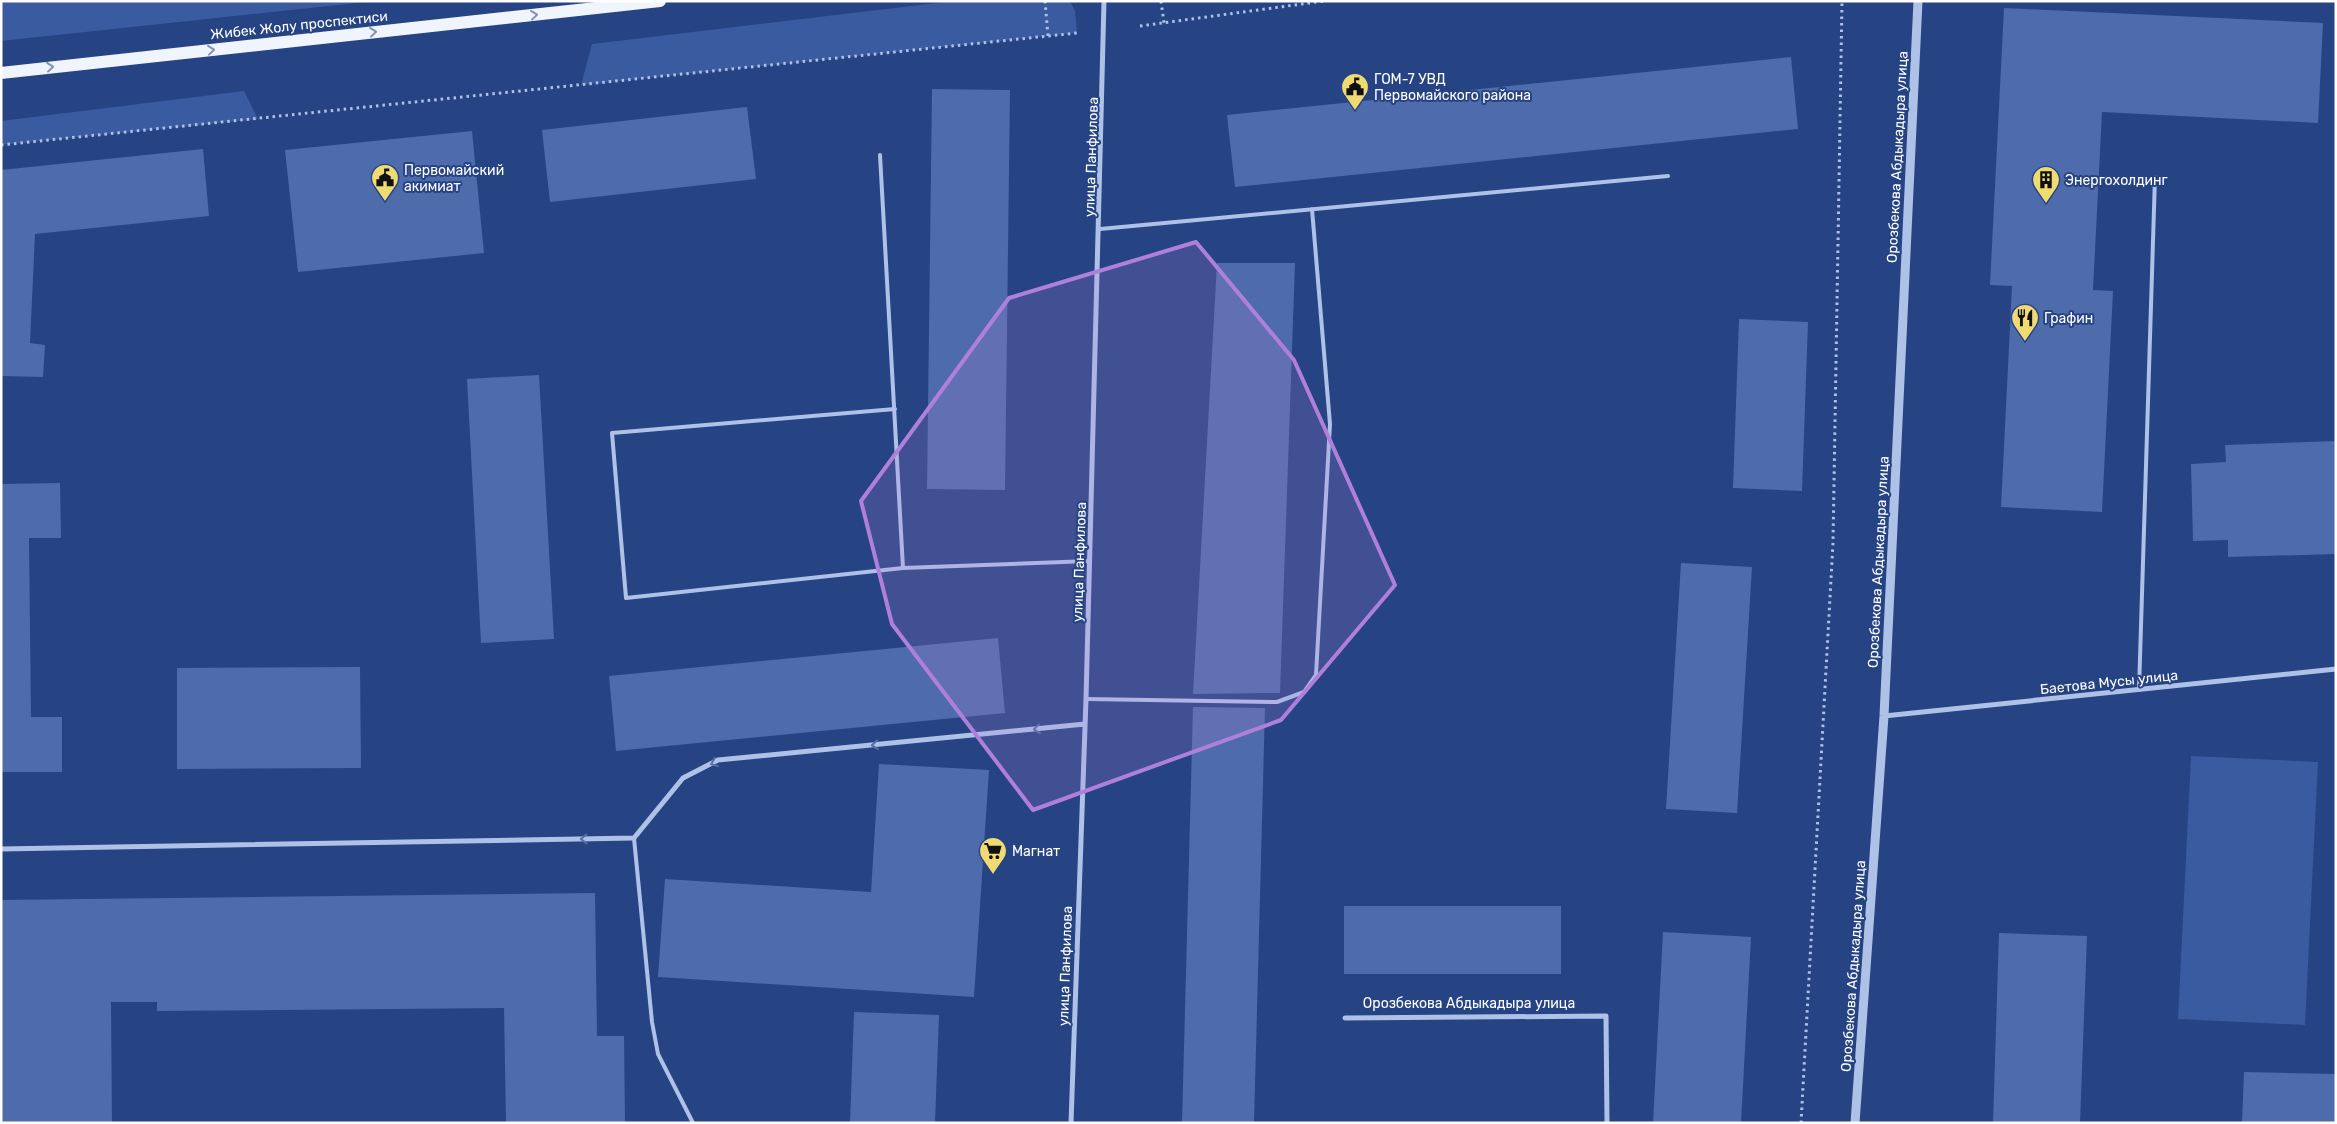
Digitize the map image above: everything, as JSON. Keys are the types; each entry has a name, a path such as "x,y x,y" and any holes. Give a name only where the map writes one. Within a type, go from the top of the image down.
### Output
{"main road":[{"name":"Жибек Жолу проспектиси","path":"1,72 660,1"}],"street":[{"name":"улица Панфилова","path":"1071,1123 1100,229 1104,1"},
{"name":"Орозбекова Абдыкадыра улица","path":"1855,1123 1884,716 1918,1"},
{"name":"Баетова Мусы улица","path":"1884,716 2336,669"},
{"path":"1,850 634,838 683,778 718,760 1085,724"},
{"name":"Орозбекова Абдыкадыра улица","path":"1345,1018 1606,1016 1607,1123"}],"lane":[{"path":"880,155 904,568"},
{"path":"1100,229 1668,176"},
{"path":"2140,690 2155,177"},
{"path":"1086,699 1277,702 1304,692 1316,675 1330,424 1312,209"},
{"path":"895,410 612,433 626,598 904,568 1090,562"},
{"path":"634,838 652,1022 658,1054 693,1123"}],"path":[{"path":"1045,1 1048,36"},
{"path":"1161,1 1164,24"},
{"path":"1140,26 1324,1"},
{"path":"1801,1123 1833,543 1842,1"},
{"path":"1,146 1077,33"}],"highlighted area":[{"path":"1196,242 1294,360 1395,585 1281,720 1033,810 892,624 861,501 1009,298"}],"shaded area":[{"path":"1,1 375,1 1,41"},
{"path":"953,1 1070,1 1075,11 1077,33 581,85 592,44"},
{"path":"244,91 258,119 1,145 1,121"},
{"path":"2191,756 2318,762 2305,1025 2178,1019"}],"building":[{"name":"Энергохолдинг","path":"2004,8 2323,23 2318,123 2102,112 2093,290 2113,291 2102,512 2001,507 2012,286 1990,285"},
{"path":"1791,57 1798,129 1235,187 1227,115"},
{"path":"932,89 1010,90 1005,490 927,489"},
{"path":"747,107 756,179 550,202 542,130"},
{"name":"Первомайский акимиат","path":"472,131 484,253 298,272 285,150"},
{"path":"203,149 209,216 35,234 30,343 45,345 43,377 1,376 1,170"},
{"path":"1217,263 1295,263 1280,693 1193,694"},
{"path":"1739,319 1808,322 1802,491 1733,488"},
{"path":"539,375 554,639 481,643 467,379"},
{"path":"2336,441 2336,554 2228,557 2228,540 2193,541 2191,464 2226,462 2225,445"},
{"path":"60,483 61,538 29,538 31,717 62,717 62,772 1,772 1,484"},
{"path":"1681,563 1752,567 1737,813 1666,809"},
{"path":"998,638 1005,713 616,751 609,676"},
{"path":"360,667 361,768 177,769 177,668"},
{"path":"1193,707 1265,708 1254,1123 1182,1123"},
{"path":"879,764 989,770 974,997 658,977 665,879 871,892"},
{"path":"595,893 597,1036 624,1036 625,1123 506,1123 504,1008 157,1011 157,1002 111,1002 112,1123 1,1123 1,900"},
{"path":"1344,906 1561,906 1561,974 1344,974"},
{"path":"1663,932 1751,937 1741,1123 1653,1123"},
{"path":"1999,933 2087,936 2080,1123 1993,1123"},
{"path":"854,1012 939,1015 935,1123 850,1123"},
{"path":"2244,1072 2336,1074 2336,1123 2242,1123"}],"place":[{"name":"ГОМ-7 УВД Первомайского района","path":"1355,111"},
{"name":"Первомайский акимиат","path":"385,202"},
{"name":"Энергохолдинг","path":"2046,204"},
{"name":"Графин","path":"2025,342"},
{"name":"Магнат","path":"993,875"}]}
